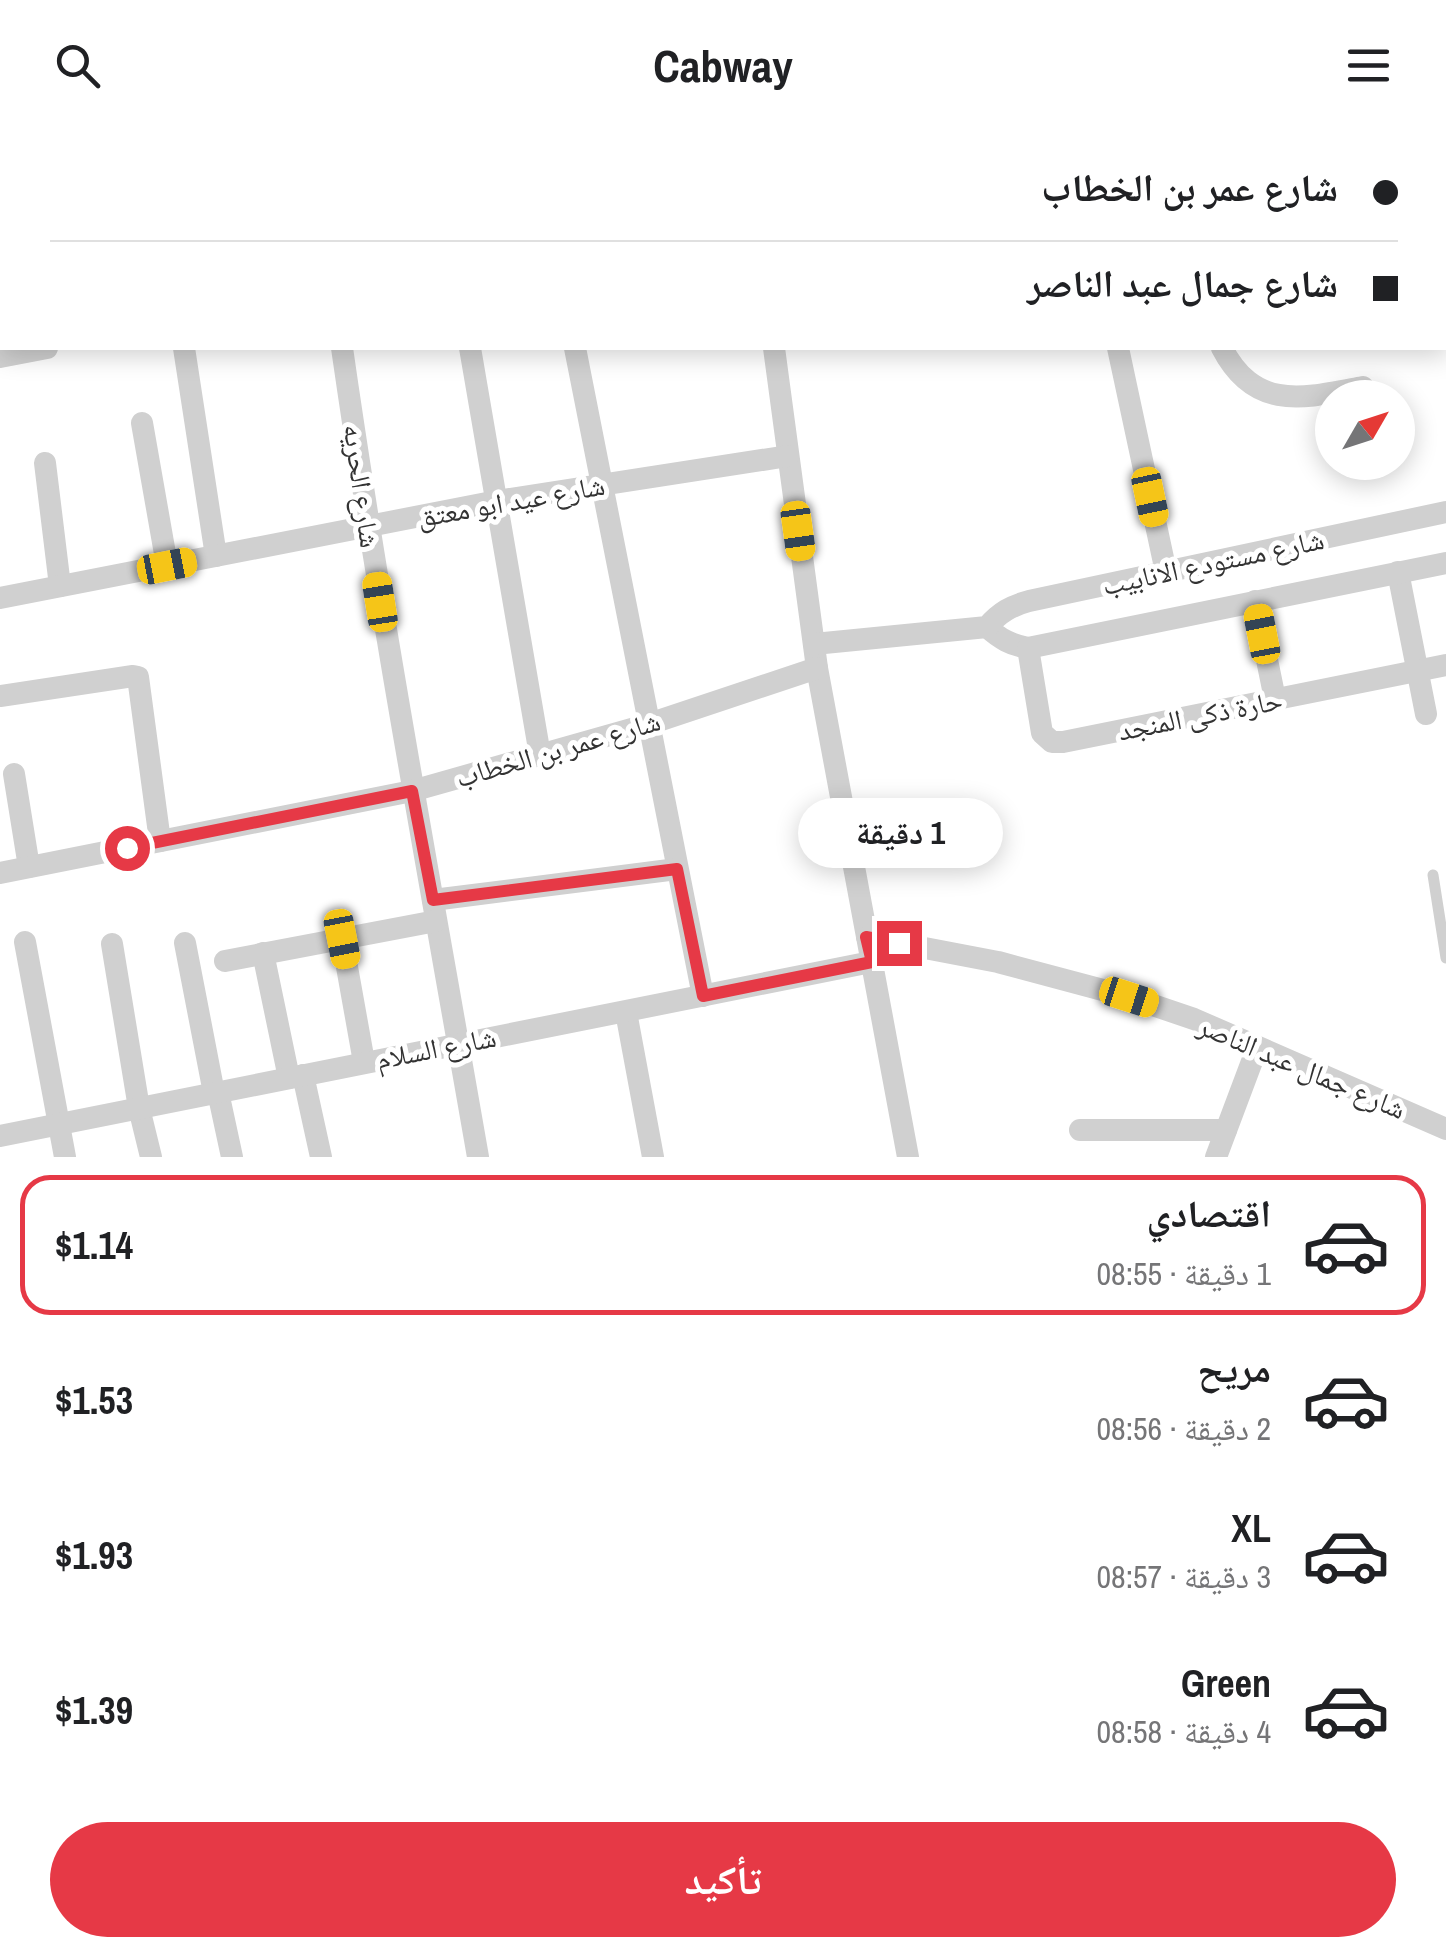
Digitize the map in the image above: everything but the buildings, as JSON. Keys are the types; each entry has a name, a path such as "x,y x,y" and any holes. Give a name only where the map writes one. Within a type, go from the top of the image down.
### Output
{"street":[{"path":"0,357 37,350"},
{"path":"184,350 216,556"},
{"name":"شارع الحريه","path":"342,350 412,791 478,1157"},
{"path":"470,350 540,755"},
{"path":"574,350 703,996"},
{"path":"774,350 816,656 908,1157"},
{"path":"1118,350 1166,572"},
{"path":"1223,350 1234,368 1268,393 1289,398 1315,396"},
{"path":"142,423 167,566"},
{"name":"شارع عيد ابو معتق","path":"0,598 497,501 788,456"},
{"path":"46,463 60,586"},
{"name":"شارع مستودع الانابيب","path":"816,656 987,627 1012,606 1446,512"},
{"name":"شارع مستودع الانابيب","path":"1028,648 1446,563"},
{"path":"1398,572 1426,714"},
{"path":"1255,602 1275,700"},
{"path":"987,627 1014,646 1028,648"},
{"name":"حارة ذكى المنجد","path":"1028,648 1042,734 1052,742 1446,665"},
{"name":"شارع عمر بن الخطاب","path":"0,873 412,791 648,724 816,656"},
{"path":"0,696 138,677 160,842"},
{"path":"14,774 30,867"},
{"path":"225,960 342,939 435,910 677,869"},
{"name":"شارع جمال عبد الناصر","path":"866,937 998,962 1129,997 1194,1019 1446,1129"},
{"path":"342,939 364,1062"},
{"path":"25,942 65,1157"},
{"path":"112,944 138,1108 151,1157"},
{"path":"185,944 232,1157"},
{"path":"263,954 321,1157"},
{"name":"شارع السلام","path":"0,1136 872,962"},
{"path":"626,1012 653,1157"},
{"path":"1216,1157 1257,1048"},
{"path":"1080,1130 1226,1130"}],"lane":[{"path":"1433,875 1446,958"}],"route":[{"path":"127,848 412,791 433,900 677,869 703,996 872,962 866,937 899,943"}]}
